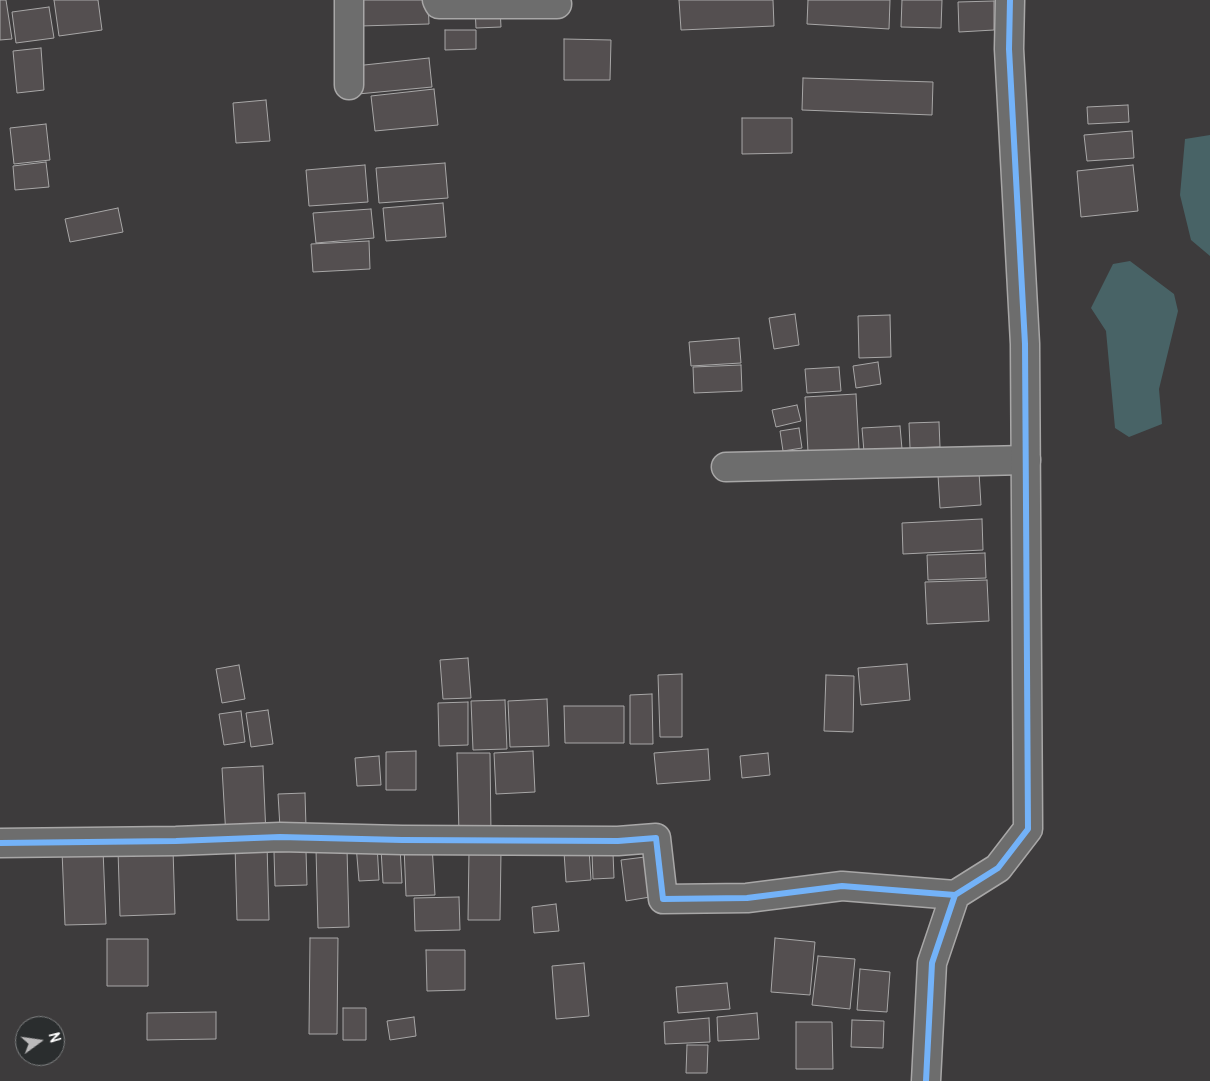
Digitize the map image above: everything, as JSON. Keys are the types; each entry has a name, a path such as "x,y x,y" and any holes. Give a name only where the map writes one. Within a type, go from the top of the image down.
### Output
{"street":[{"path":"349,0 349,85"},
{"path":"437,0 439,4 557,4"},
{"path":"0,843 176,841 280,837 618,842 656,838 662,899 747,898 842,886 955,895 998,868 1028,829 1026,344 1009,49 1010,0"},
{"path":"726,467 1026,460"},
{"path":"926,1081 932,963 955,895"}],"water":[{"path":"1210,135 1210,256 1191,240 1180,195 1185,139"},
{"path":"1130,261 1174,294 1178,311 1159,389 1162,424 1129,437 1115,428 1106,331 1091,308 1113,264"}],"building":[{"path":"0,0 6,0 12,39 0,40"},
{"path":"54,0 98,0 102,30 59,36"},
{"path":"358,0 428,0 429,24 360,26"},
{"path":"679,0 773,0 774,26 681,30"},
{"path":"808,0 890,0 889,29 807,24"},
{"path":"902,0 942,0 941,28 901,27"},
{"path":"994,1 994,30 959,32 958,2"},
{"path":"49,7 54,38 16,43 12,12"},
{"path":"475,8 500,8 501,27 476,28"},
{"path":"445,30 476,30 476,49 445,50"},
{"path":"564,39 611,40 610,80 564,80"},
{"path":"41,48 44,90 17,93 13,51"},
{"path":"429,58 432,87 358,94 355,66"},
{"path":"803,78 933,82 932,115 802,110"},
{"path":"434,89 438,125 375,131 371,96"},
{"path":"266,100 270,141 236,143 233,103"},
{"path":"1128,105 1129,122 1088,124 1087,107"},
{"path":"742,118 792,118 792,153 742,154"},
{"path":"46,124 50,160 14,164 10,128"},
{"path":"1132,131 1134,158 1087,161 1084,135"},
{"path":"46,162 49,187 15,190 13,166"},
{"path":"445,163 448,198 379,203 376,168"},
{"path":"365,165 368,202 309,206 306,170"},
{"path":"1133,165 1138,211 1081,217 1077,171"},
{"path":"443,203 446,237 386,241 383,208"},
{"path":"118,208 123,232 70,242 65,219"},
{"path":"371,209 374,238 316,243 313,213"},
{"path":"369,241 370,269 313,272 311,244"},
{"path":"795,314 799,345 774,349 769,318"},
{"path":"890,315 891,357 859,358 858,316"},
{"path":"739,338 741,363 691,366 689,342"},
{"path":"878,362 881,384 856,388 853,366"},
{"path":"741,365 742,391 694,393 693,367"},
{"path":"839,367 841,391 807,393 805,369"},
{"path":"856,394 859,449 808,452 805,397"},
{"path":"797,405 801,421 776,427 772,410"},
{"path":"939,422 940,447 910,448 909,423"},
{"path":"900,426 902,449 864,452 862,428"},
{"path":"799,428 802,448 783,451 780,431"},
{"path":"979,472 981,505 940,508 938,475"},
{"path":"982,519 983,550 903,554 902,523"},
{"path":"985,553 986,578 928,580 927,555"},
{"path":"987,580 989,621 927,624 925,582"},
{"path":"468,658 471,698 443,699 440,660"},
{"path":"907,664 910,700 861,705 858,668"},
{"path":"239,665 245,699 222,703 216,669"},
{"path":"682,674 682,737 660,737 658,675"},
{"path":"826,675 854,676 853,732 824,731"},
{"path":"652,694 653,744 630,744 630,695"},
{"path":"547,699 549,746 510,747 508,701"},
{"path":"505,700 507,749 473,750 471,701"},
{"path":"468,702 468,745 439,746 438,703"},
{"path":"564,706 624,706 624,743 565,743"},
{"path":"268,710 273,744 251,747 246,713"},
{"path":"241,711 245,742 224,745 219,714"},
{"path":"708,749 710,780 657,784 654,753"},
{"path":"416,751 416,790 386,790 386,752"},
{"path":"533,751 535,792 496,794 494,753"},
{"path":"457,753 490,753 491,834 459,834"},
{"path":"768,753 770,775 742,778 740,756"},
{"path":"379,756 381,785 357,786 355,758"},
{"path":"263,766 266,835 226,837 222,768"},
{"path":"305,793 306,827 280,828 278,794"},
{"path":"267,844 269,920 237,920 235,845"},
{"path":"377,844 379,880 359,881 356,845"},
{"path":"432,845 435,895 406,896 404,846"},
{"path":"400,847 402,883 383,883 381,849"},
{"path":"103,849 106,924 65,925 62,851"},
{"path":"173,849 175,914 120,916 118,850"},
{"path":"316,849 347,849 349,927 318,928"},
{"path":"589,850 591,880 566,882 564,852"},
{"path":"306,851 307,885 275,886 274,852"},
{"path":"469,851 501,851 500,920 468,920"},
{"path":"592,853 613,853 614,878 593,879"},
{"path":"645,857 650,897 626,901 621,860"},
{"path":"459,897 460,930 415,931 414,898"},
{"path":"556,904 559,931 534,933 532,907"},
{"path":"310,938 338,938 337,1034 309,1034"},
{"path":"775,938 815,942 810,995 771,992"},
{"path":"107,939 148,939 148,986 107,986"},
{"path":"426,950 465,950 465,990 427,991"},
{"path":"818,956 855,959 850,1009 812,1005"},
{"path":"584,963 589,1016 556,1019 552,966"},
{"path":"860,969 890,972 887,1012 857,1010"},
{"path":"727,983 730,1009 678,1013 676,987"},
{"path":"343,1008 366,1008 366,1040 343,1040"},
{"path":"216,1012 216,1039 147,1040 147,1013"},
{"path":"757,1013 759,1039 718,1041 717,1017"},
{"path":"414,1017 416,1036 390,1040 387,1021"},
{"path":"709,1018 710,1042 665,1044 664,1022"},
{"path":"852,1020 884,1021 883,1048 851,1047"},
{"path":"796,1022 832,1022 833,1069 796,1069"},
{"path":"687,1045 708,1045 707,1073 686,1073"}],"cycle path":[{"path":"926,1081 932,963 955,895 998,868 1028,829 1025,344 1009,49 1010,0"},
{"path":"0,843 176,841 280,837 402,840 618,841 656,838 663,899 747,898 842,886 955,895"}]}
